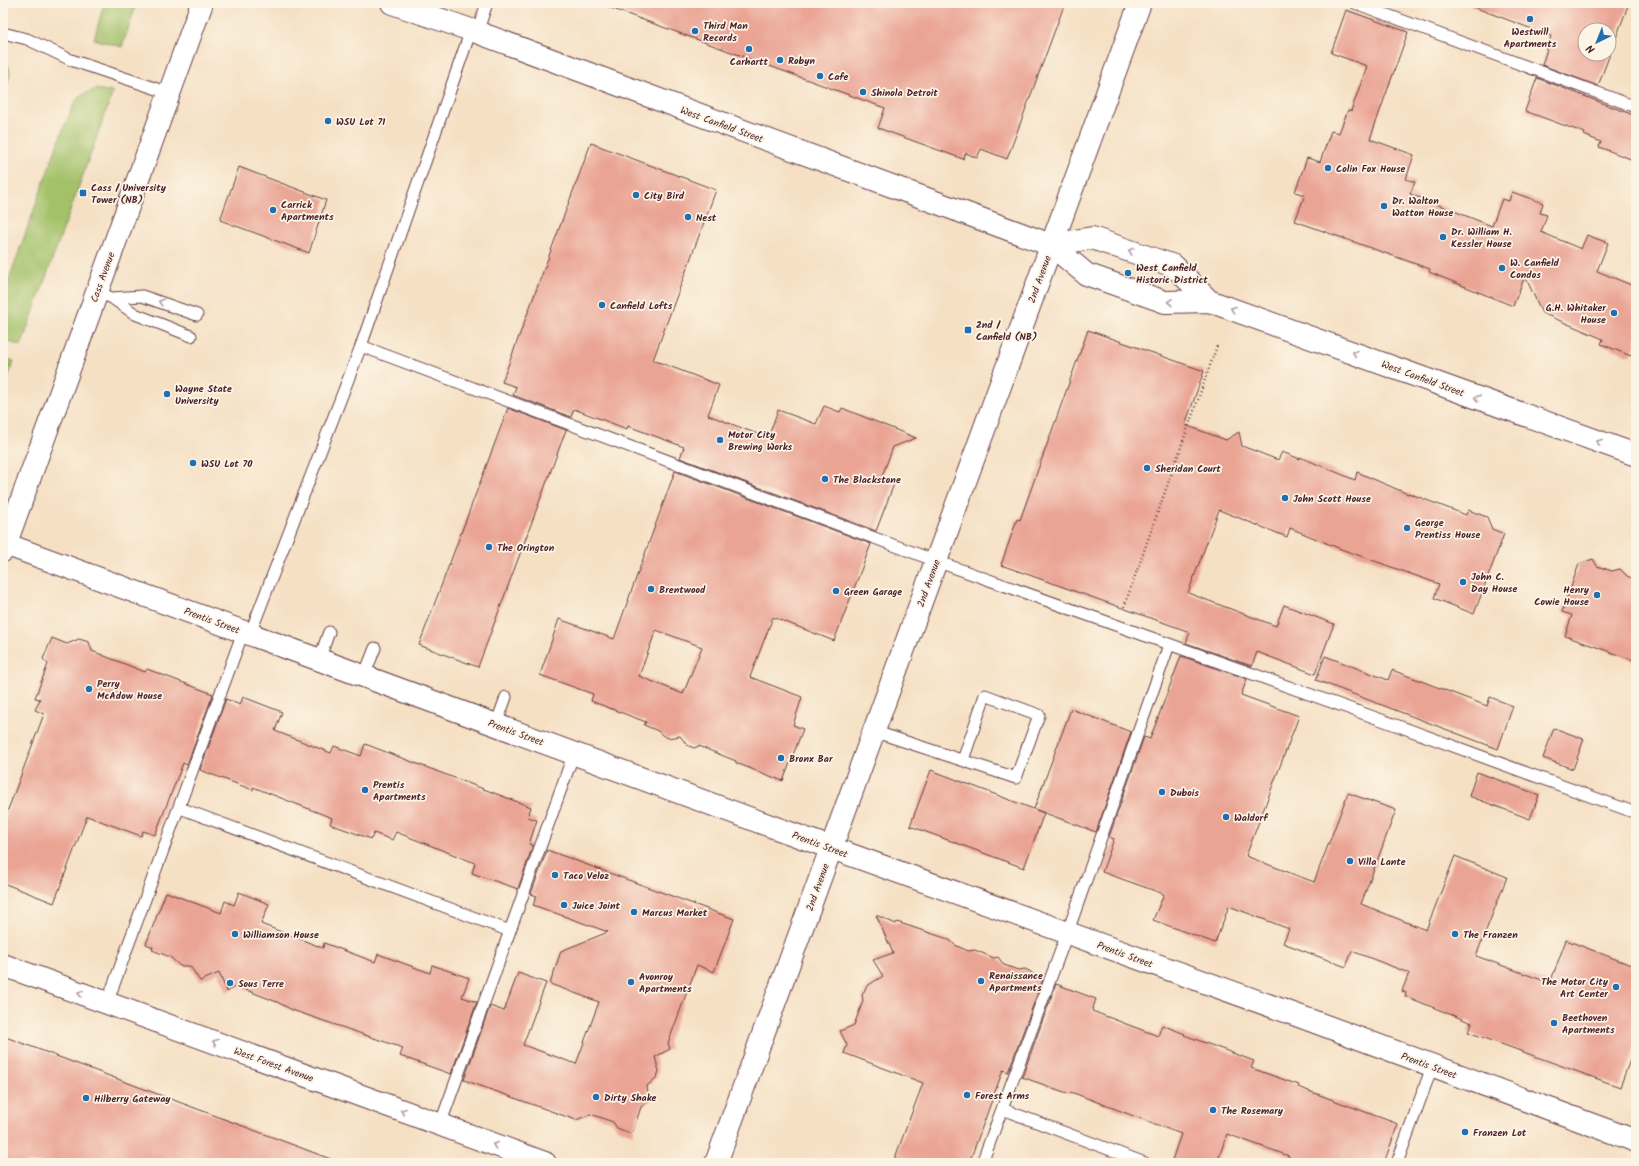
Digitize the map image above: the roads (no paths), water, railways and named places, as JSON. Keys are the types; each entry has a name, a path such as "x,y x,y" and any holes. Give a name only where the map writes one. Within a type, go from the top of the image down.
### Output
{"street":[{"name":"Cass Avenue","path":"4,548 104,295 169,93 202,3"},
{"name":"West Canfield Street","path":"392,3 1051,245 1086,274 1165,302 1209,301 1636,455"},
{"name":"2nd Avenue","path":"716,1163 1140,3"},
{"name":"West Canfield Street","path":"1051,245 1092,238 1174,266 1209,301"},
{"name":"Prentis Street","path":"4,548 246,633 1636,1141"},
{"name":"West Forest Avenue","path":"3,965 545,1163"}],"lane":[{"path":"107,1003 246,633 361,346 474,32 488,3"},
{"path":"1355,3 1636,107"},
{"path":"3,33 27,39 71,60 169,93"},
{"path":"104,295 142,296 198,315"},
{"path":"104,295 135,314 191,336"},
{"path":"361,346 936,561 1393,724 1636,813"},
{"path":"319,660 330,632"},
{"path":"982,1163 1067,934 1169,645"},
{"path":"364,676 375,648"},
{"path":"873,732 1016,778 1039,715 985,695 963,760"},
{"path":"496,724 506,697"},
{"path":"440,1125 574,753"},
{"path":"180,808 510,931"},
{"path":"1397,1163 1432,1067"},
{"path":"1002,1108 1145,1163"}],"place":[{"name":"Westwill Apartments","path":"1530,19"},
{"name":"Third Man Records","path":"695,31"},
{"name":"Carhartt","path":"749,49"},
{"name":"Robyn","path":"780,60"},
{"name":"Cafe","path":"820,76"},
{"name":"Shinola Detroit","path":"863,92"},
{"name":"WSU Lot 71","path":"328,121"},
{"name":"Colin Fox House","path":"1328,168"},
{"name":"Cass / University Tower (NB)","path":"83,193"},
{"name":"City Bird","path":"636,195"},
{"name":"Dr. Walton Watton House","path":"1384,206"},
{"name":"Carrick Apartments","path":"273,210"},
{"name":"Nest","path":"688,217"},
{"name":"Dr. William H. Kessler House","path":"1443,237"},
{"name":"W. Canfield Condos","path":"1502,268"},
{"name":"West Canfield Historic District","path":"1128,273"},
{"name":"Canfield Lofts","path":"602,305"},
{"name":"G.H. Whitaker House","path":"1614,313"},
{"name":"2nd / Canfield (NB)","path":"968,330"},
{"name":"Wayne State University","path":"167,394"},
{"name":"Motor City Brewing Works","path":"720,440"},
{"name":"WSU Lot 70","path":"193,463"},
{"name":"Sheridan Court","path":"1147,468"},
{"name":"The Blackstone","path":"825,479"},
{"name":"John Scott House","path":"1285,498"},
{"name":"George Prentiss House","path":"1407,528"},
{"name":"The Orington","path":"489,547"},
{"name":"John C. Day House","path":"1463,582"},
{"name":"Brentwood","path":"651,589"},
{"name":"Green Garage","path":"836,591"},
{"name":"Henry Cowie House","path":"1597,595"},
{"name":"Perry McAdow House","path":"89,689"},
{"name":"Bronx Bar","path":"781,758"},
{"name":"Prentis Apartments","path":"365,790"},
{"name":"Dubois","path":"1162,792"},
{"name":"Waldorf","path":"1226,817"},
{"name":"Villa Lante","path":"1350,861"},
{"name":"Taco Veloz","path":"555,875"},
{"name":"Juice Joint","path":"564,905"},
{"name":"Marcus Market","path":"634,912"},
{"name":"Williamson House","path":"235,934"},
{"name":"The Franzen","path":"1455,934"},
{"name":"Renaissance Apartments","path":"981,981"},
{"name":"Avonroy Apartments","path":"631,982"},
{"name":"Sous Terre","path":"230,983"},
{"name":"The Motor City Art Center","path":"1616,987"},
{"name":"Beethoven Apartments","path":"1554,1023"},
{"name":"Forest Arms","path":"967,1095"},
{"name":"Dirty Shake","path":"596,1097"},
{"name":"Hilberry Gateway","path":"86,1098"},
{"name":"The Rosemary","path":"1213,1110"},
{"name":"Franzen Lot","path":"1465,1132"}]}
